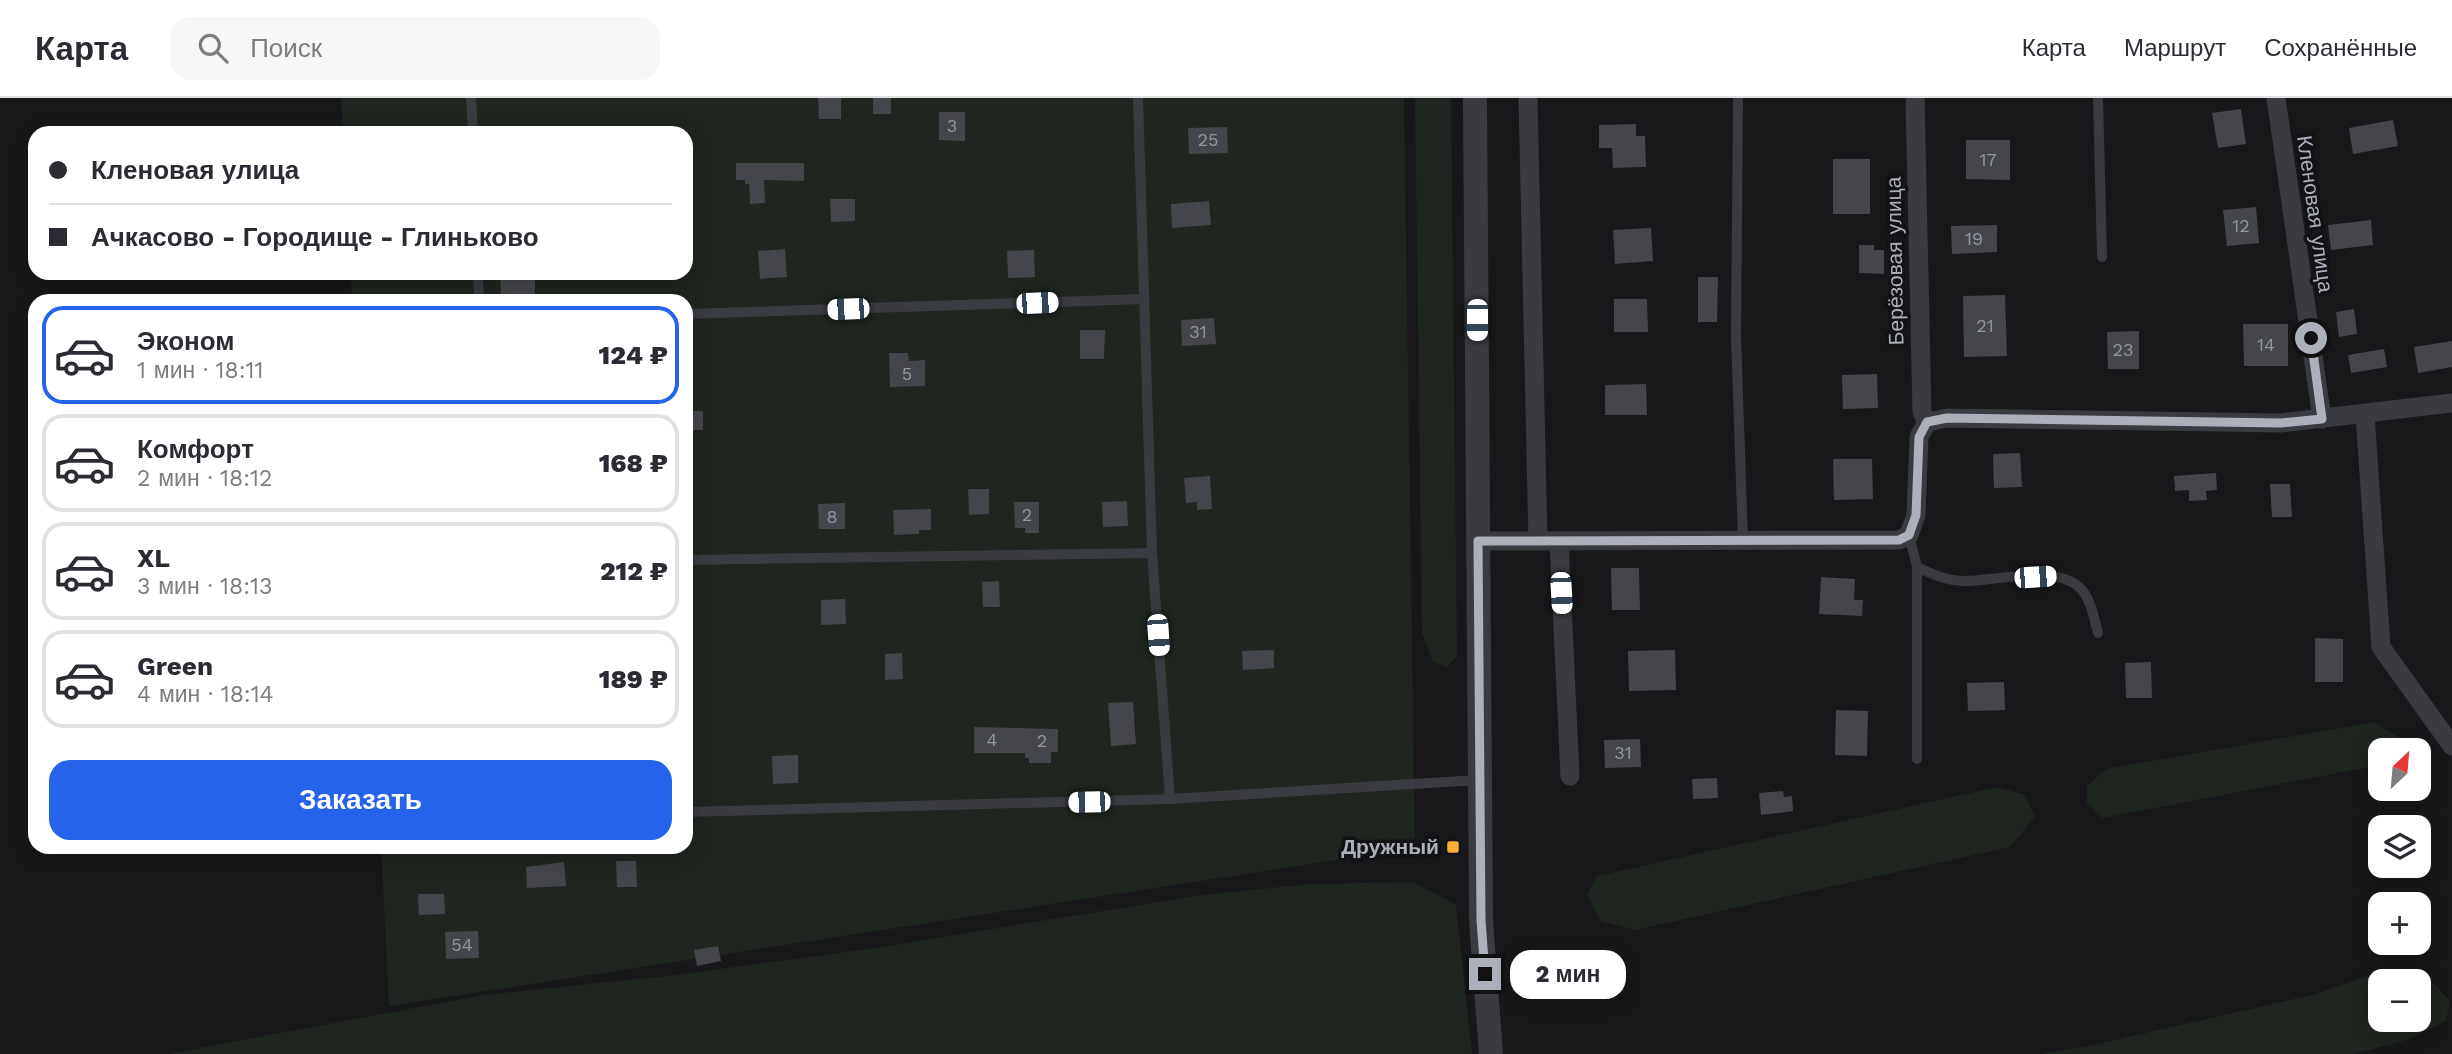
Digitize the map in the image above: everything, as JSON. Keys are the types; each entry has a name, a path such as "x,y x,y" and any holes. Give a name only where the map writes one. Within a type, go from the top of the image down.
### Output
{"street":[{"path":"1475,98 1481,920 1491,1054"},
{"path":"1528,98 1538,541"},
{"name":"Берёзовая улица","path":"1916,98 1922,412 1927,422"},
{"name":"Кленовая улица","path":"2276,98 2322,419"},
{"path":"1478,541 1899,540 1909,535 1916,515 1919,437 1927,422 1947,418 2281,423 2452,403"},
{"path":"2365,415 2381,647 2452,743"},
{"path":"1559,541 1570,776"}],"lane":[{"path":"471,98 472,126"},
{"path":"1138,98 1152,553 1170,799"},
{"path":"1738,98 1736,337 1743,540"},
{"path":"2098,98 2102,257"},
{"path":"693,314 1144,299"},
{"path":"1909,535 1917,567 1917,759"},
{"path":"693,560 1152,553"},
{"path":"1917,567 1938,577 1961,581 2059,575 2081,588 2091,607 2098,633"},
{"path":"693,812 1170,799 1480,780"}],"shaded area":[{"path":"341,98 1404,98 1415,848 389,1006 381,854 693,854 693,294 352,294 351,280 693,280 693,126 343,126"},
{"path":"1415,98 1451,98 1457,656 1447,667 1433,662 1422,633"},
{"path":"2374,722 2400,738 2368,738 2368,767 2103,818 2087,804 2087,786 2106,769"},
{"path":"1997,787 2025,795 2035,817 2010,847 1635,930 1600,921 1587,895 1597,876"},
{"path":"1414,882 1456,905 1472,1054 167,1054 484,995 675,975 875,948 1201,895 1311,884"},
{"path":"2368,976 2368,1032 2423,1032 2407,1040 2354,1054 2041,1054 2084,1047 2316,994"},
{"path":"2431,980 2450,1001 2446,1021 2431,1028"}],"building":[{"path":"818,98 841,98 841,119 819,119"},
{"path":"873,98 891,98 891,114 873,114"},
{"path":"2241,109 2246,144 2218,148 2212,113"},
{"path":"939,112 965,112 965,141 939,140"},
{"path":"2393,120 2398,146 2353,154 2349,128"},
{"path":"1636,124 1636,136 1645,136 1646,167 1613,168 1612,148 1599,148 1599,125"},
{"path":"1227,127 1228,153 1189,154 1188,128"},
{"path":"1966,140 2010,140 2010,180 1966,179"},
{"path":"1833,159 1870,159 1870,214 1833,214"},
{"path":"736,163 804,163 804,181 764,180 765,203 750,204 749,184 745,184 745,180 736,180"},
{"path":"830,199 855,199 855,221 831,222"},
{"path":"1209,201 1211,225 1172,228 1171,204"},
{"path":"2256,207 2259,243 2227,246 2223,210"},
{"path":"2371,220 2373,245 2331,250 2328,225"},
{"path":"1997,225 1997,252 1952,254 1951,226"},
{"path":"1651,228 1653,261 1615,264 1613,230"},
{"path":"1859,245 1874,245 1874,250 1884,250 1884,274 1859,273"},
{"path":"785,249 787,277 760,279 758,251"},
{"path":"1034,250 1035,277 1008,278 1007,251"},
{"path":"1698,277 1718,277 1717,322 1698,322"},
{"path":"500,280 535,280 535,294 501,294"},
{"path":"2005,295 2007,356 1964,357 1963,296"},
{"path":"1614,299 1647,299 1648,332 1614,332"},
{"path":"2354,309 2357,334 2339,337 2336,312"},
{"path":"1214,318 1216,344 1182,346 1181,320"},
{"path":"2243,324 2288,324 2288,366 2244,366"},
{"path":"1080,330 1105,330 1104,359 1080,359"},
{"path":"2139,331 2139,369 2108,369 2107,332"},
{"path":"2452,341 2452,367 2418,373 2414,347"},
{"path":"2384,349 2387,367 2351,373 2348,355"},
{"path":"889,353 908,353 909,361 925,360 925,386 890,387"},
{"path":"1877,374 1878,408 1843,409 1842,375"},
{"path":"1646,384 1647,415 1605,415 1605,385"},
{"path":"693,411 703,411 703,430 693,430"},
{"path":"2020,453 2022,487 1994,488 1993,454"},
{"path":"1833,459 1872,459 1873,499 1834,500"},
{"path":"2216,473 2217,490 2206,491 2207,500 2189,501 2189,490 2175,491 2174,476"},
{"path":"1210,476 1212,509 1197,510 1197,502 1186,503 1184,478"},
{"path":"2270,484 2290,484 2292,517 2272,517"},
{"path":"968,489 989,489 989,514 969,515"},
{"path":"1127,501 1128,526 1103,527 1102,502"},
{"path":"1014,502 1039,502 1039,533 1025,533 1025,528 1015,528"},
{"path":"845,503 845,529 819,529 818,504"},
{"path":"931,509 931,530 919,530 919,534 894,535 893,510"},
{"path":"1611,568 1639,568 1640,610 1612,610"},
{"path":"1821,577 1855,579 1854,600 1863,600 1862,616 1819,614"},
{"path":"999,581 1000,607 983,607 982,582"},
{"path":"845,599 846,624 821,625 821,600"},
{"path":"2315,638 2343,639 2343,682 2315,682"},
{"path":"1274,650 1274,668 1243,670 1242,651"},
{"path":"1675,650 1676,690 1629,691 1628,651"},
{"path":"902,653 903,679 885,680 885,654"},
{"path":"2151,662 2152,698 2126,698 2125,663"},
{"path":"2004,682 2005,710 1968,711 1967,683"},
{"path":"1133,702 1136,744 1111,746 1108,703"},
{"path":"1836,710 1868,711 1867,756 1835,755"},
{"path":"974,727 1058,729 1058,752 1051,752 1051,763 1029,763 1025,753 974,753"},
{"path":"1640,739 1641,767 1605,768 1604,740"},
{"path":"798,755 798,783 773,784 772,756"},
{"path":"1717,778 1718,798 1693,799 1692,779"},
{"path":"1783,791 1784,797 1792,796 1793,811 1761,815 1759,793"},
{"path":"616,861 636,861 637,887 617,887"},
{"path":"564,862 566,886 527,888 526,867"},
{"path":"418,894 444,894 445,914 419,915"},
{"path":"478,931 479,958 446,959 445,932"},
{"path":"718,946 721,961 697,966 694,950"}],"place":[{"name":"Дружный","path":"1453,847"}],"route":[{"path":"1485,974 1481,920 1478,541 1899,540 1909,535 1916,515 1919,437 1927,422 1947,418 2281,423 2322,419 2311,338"}]}
